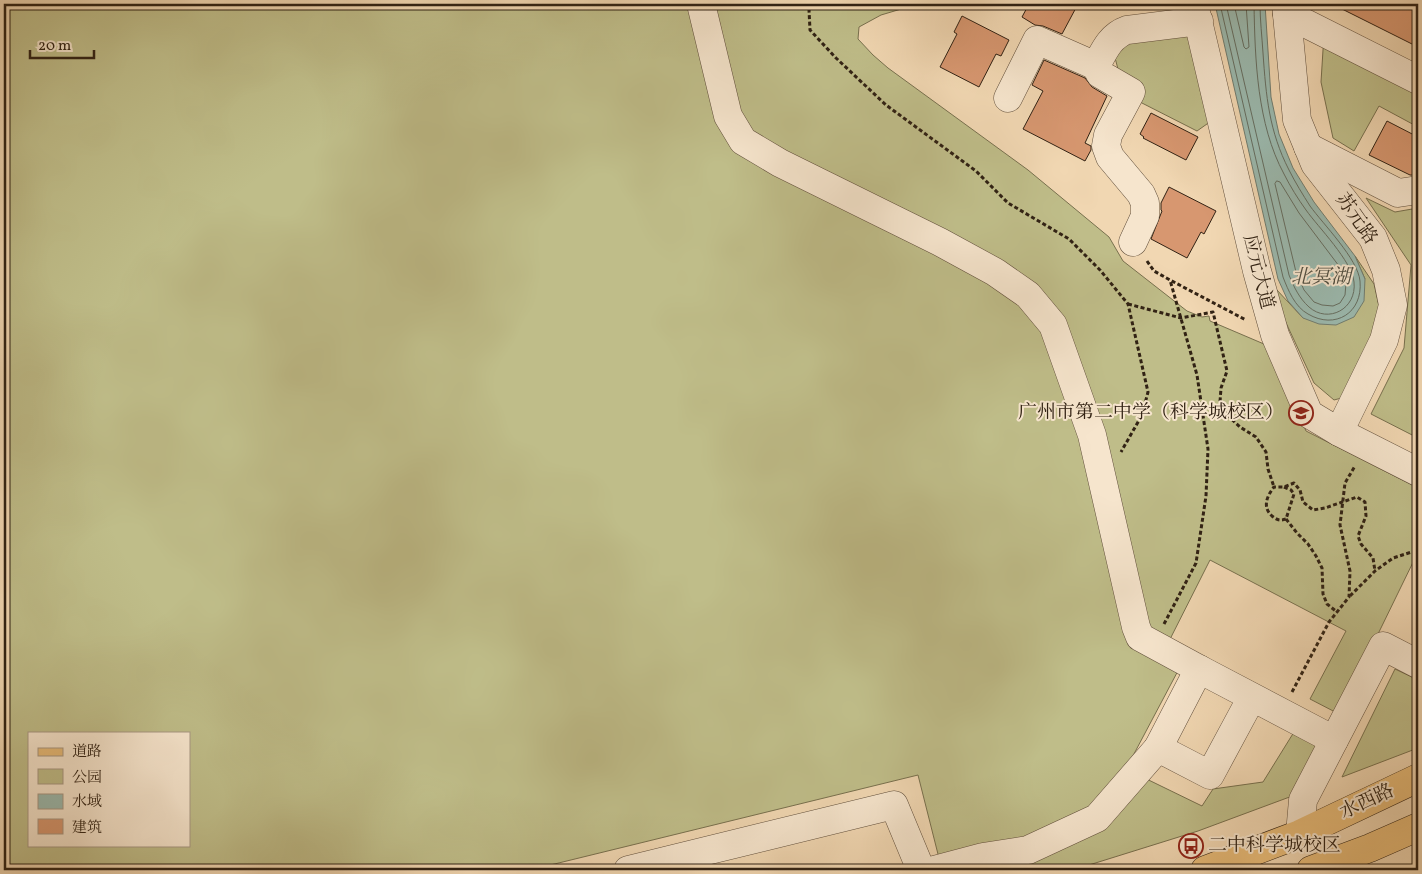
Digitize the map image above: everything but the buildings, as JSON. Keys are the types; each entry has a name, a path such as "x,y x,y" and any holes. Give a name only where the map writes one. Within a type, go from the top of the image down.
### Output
{"main road":[{"name":"水西路","path":"1204,870 1300,834 1418,778"},
{"path":"1311,870 1370,848 1418,827"}],"street":[{"path":"701,4 728,116 743,141 780,163 995,272 1028,295 1053,325 1092,435 1136,627 1140,637 1334,740"},
{"path":"1286,9 1418,80"},
{"name":"苏元路","path":"1286,9 1297,120 1315,164 1373,238 1386,270 1393,305 1384,340 1339,432"},
{"path":"1096,66 1110,41 1119,33 1196,12"},
{"name":"应元大道","path":"1196,12 1257,271 1275,335 1309,414 1339,432 1418,472"},
{"path":"1008,98 1038,40 1096,66 1100,74 1131,92 1108,135 1106,146 1110,157 1141,194 1145,203 1145,216 1133,242"},
{"path":"1308,148 1398,193 1418,190"},
{"path":"1300,834 1304,800 1383,646 1418,664"},
{"path":"934,870 982,857 1028,850 1097,818 1158,748 1199,669"},
{"path":"1158,748 1210,775 1252,697"},
{"path":"628,870 672,865 894,805 921,870"}],"path":[{"path":"814,4 809,10 810,30 836,58 886,105 976,171 1008,203 1068,239 1100,270 1128,304 1148,392 1142,414 1104,483"},
{"path":"1133,242 1154,271 1275,335"},
{"path":"1154,645 1196,563 1206,496 1208,449 1197,375 1170,280"},
{"path":"1128,304 1181,318 1212,312 1227,371 1221,388 1220,402 1226,414 1240,427 1256,437 1266,452 1268,468 1274,487"},
{"path":"1349,597 1350,571 1340,525 1345,483 1366,446"},
{"path":"1274,487 1284,487 1294,483 1300,490 1303,502 1313,510 1358,497 1366,502 1366,516 1358,536 1361,544 1373,558 1375,571"},
{"path":"1274,487 1268,495 1266,504 1268,512 1280,521 1286,519"},
{"path":"1284,487 1291,490 1294,494 1286,519"},
{"path":"1286,519 1316,556 1322,568 1323,594 1327,604 1337,612"},
{"path":"1281,712 1329,622 1349,597 1375,571 1393,558 1418,550"}],"green space":[{"path":"4,4 918,4 881,15 859,27 858,39 888,68 1028,170 1109,237 1123,261 1187,311 1202,317 1209,316 1210,321 1271,347 1306,431 1418,488 1418,552 1339,714 1310,699 1346,631 1210,560 1161,657 1180,667 1126,769 1202,806 1213,789 1263,782 1294,732 1321,747 1295,795 1198,831 1073,870 942,870 918,775 530,870 4,870"},
{"path":"1325,18 1418,68 1418,127 1379,106 1354,151 1333,138 1321,82"},
{"path":"1190,32 1214,119 1197,131 1138,101 1119,73 1113,50 1123,41"},
{"path":"1366,198 1395,212 1418,208 1418,438 1371,414 1404,348 1411,265"},
{"path":"1355,256 1374,284 1380,311 1349,396 1334,400 1314,383 1281,312 1276,289 1303,318 1365,279"},
{"path":"1395,669 1418,680 1418,748 1342,777"}],"water":[{"name":"北冥湖","path":"1215,4 1265,4 1271,97 1279,134 1293,168 1314,202 1355,256 1365,279 1364,301 1354,317 1336,325 1319,324 1303,318 1288,301 1278,279"}],"place":[{"name":"广州市第二中学（科学城校区）","path":"1301,413"},
{"name":"二中科学城校区","path":"1191,846"}]}
